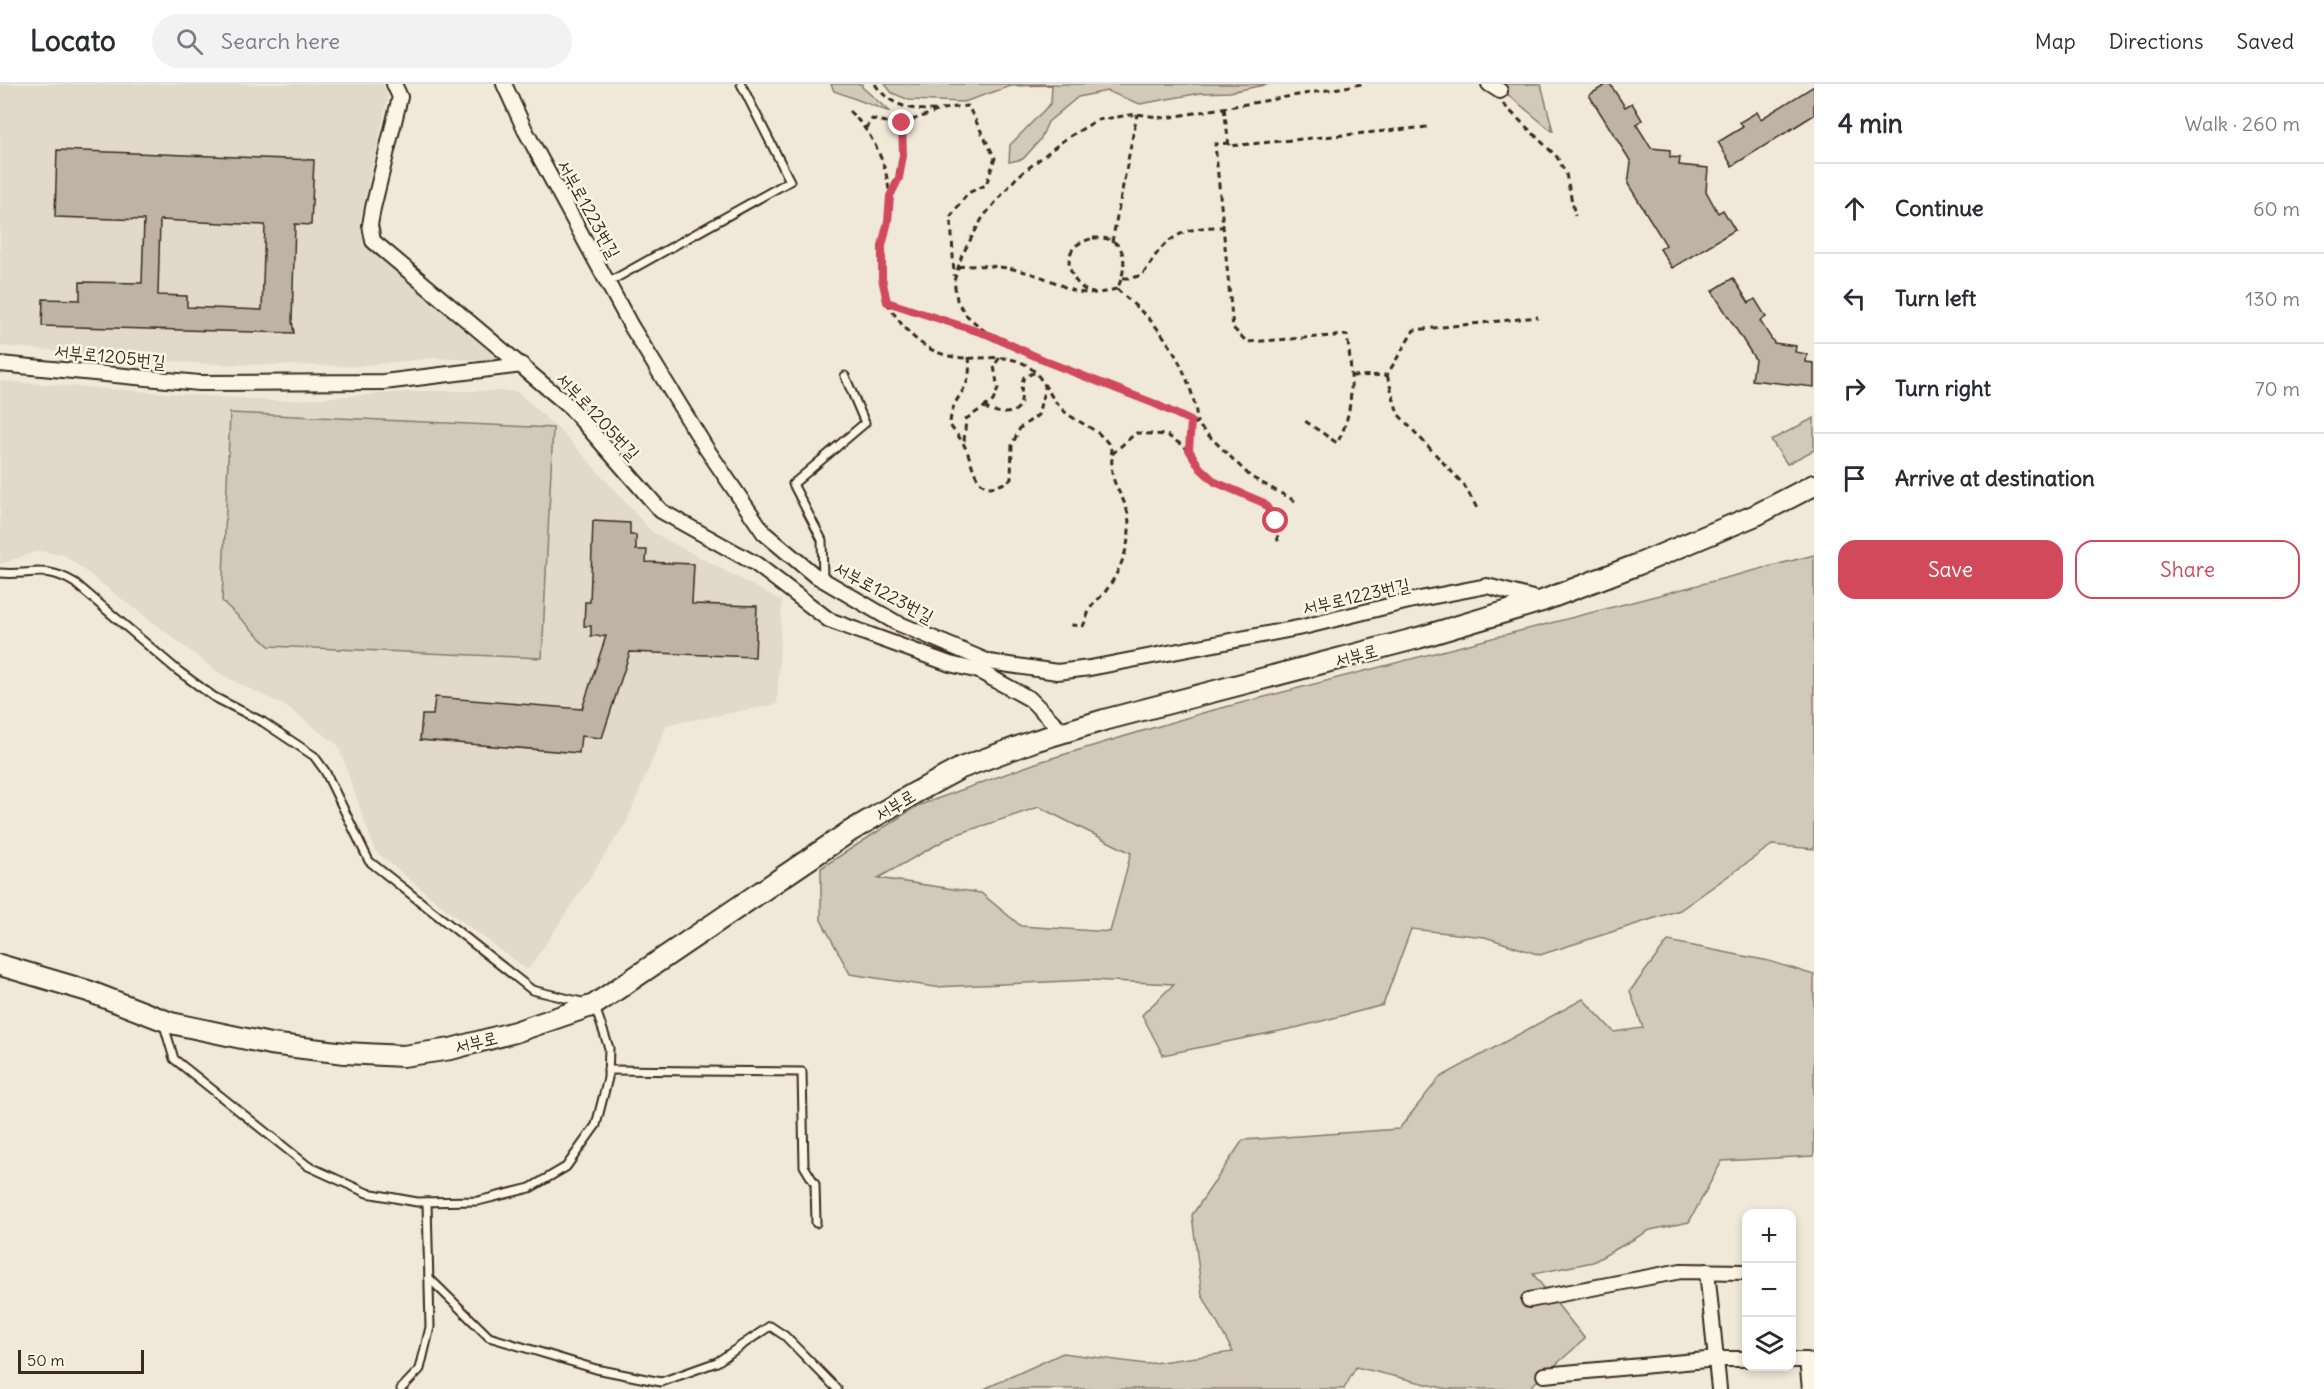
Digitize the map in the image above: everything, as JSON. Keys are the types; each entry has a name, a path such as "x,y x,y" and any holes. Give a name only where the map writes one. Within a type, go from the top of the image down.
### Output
{"main road":[{"name":"서부로","path":"0,964 88,991 163,1020 270,1044 345,1053 403,1056 452,1049 515,1032 594,1005 849,832 961,768 1063,732 1418,638 1542,601 1639,564 1756,514 1814,485"}],"street":[{"path":"394,84 400,97 370,225 373,241 522,365"},
{"name":"서부로1223번길","path":"504,84 525,129 631,326 706,448 764,533 823,579 900,624 989,662 1057,672 1090,668 1303,627 1409,601 1487,586 1542,601"},
{"name":"서부로1205번길","path":"0,363 199,383 384,382 522,365 570,407 660,511 756,564 830,620 950,664 979,671 1030,699 1063,732"},
{"path":"890,642 900,624"},
{"path":"1529,1300 1681,1271 1742,1272"},
{"path":"1707,1271 1719,1389"},
{"path":"1544,1375 1717,1359 1742,1359"},
{"path":"1810,1389 1811,1360"}],"lane":[{"path":"609,282 790,181 741,84"},
{"path":"823,579 822,540 793,484 865,423 845,376"},
{"path":"0,573 39,571 60,574 75,583 177,670 214,697 262,722 314,756 325,771 369,861 532,990 594,1005 609,1048 609,1070 596,1125 566,1167 530,1188 478,1201 417,1202 367,1193 308,1166 174,1059 163,1020"},
{"path":"609,1070 802,1072 804,1166 816,1184 816,1223"},
{"path":"401,1389 420,1369 430,1327 427,1202"},
{"path":"429,1278 489,1337 596,1369 661,1382 717,1362 770,1326 785,1336 837,1389"}],"path":[{"path":"875,84 882,95 902,107 942,110 968,106 995,158 986,185 968,193 951,216 957,300 965,314 989,335"},
{"path":"954,281 958,267 983,217 1017,177 1064,140 1097,120 1137,114 1165,118 1362,84"},
{"path":"1496,92 1557,157 1566,174 1575,216"},
{"path":"1224,108 1229,146 1428,127"},
{"path":"865,129 872,119 885,123 902,123 922,119 942,110"},
{"path":"849,111 865,129 885,168 890,196 888,221 882,246 882,278 887,302 897,321 924,346 937,354 999,357 1020,362 1036,372 1060,408 1095,429 1109,444 1112,454 1112,476 1128,516 1126,542 1120,569 1105,592 1090,608 1083,626 1070,625"},
{"path":"1112,242 1137,114"},
{"path":"890,196 899,178 903,155 902,123"},
{"path":"1229,143 1215,144 1233,328 1247,342 1347,335 1353,376 1346,427 1337,443 1305,421"},
{"path":"1123,278 1135,278 1148,270 1158,252 1174,238 1204,226 1223,227"},
{"path":"1093,293 1079,285 1071,272 1068,259 1072,250 1080,243 1093,238 1109,239 1119,247 1125,262 1123,278 1117,289"},
{"path":"958,267 976,264 1008,268 1047,279 1076,293 1117,289"},
{"path":"1117,289 1158,329 1178,362 1190,387 1197,424"},
{"path":"887,302 989,335 1050,363 1153,403 1191,421 1197,424 1251,477 1295,501"},
{"path":"1477,508 1464,485 1398,414 1387,375 1413,330 1538,317"},
{"path":"969,357 971,374 966,390 954,402 950,425 964,443 975,477 987,486 999,487 1011,479 1012,445 1020,428 1038,415 1046,385"},
{"path":"964,443 966,419 993,400 998,389 994,366 999,357"},
{"path":"984,407 996,414 1017,408 1021,402 1019,387 1024,377 1036,372"},
{"path":"1353,376 1387,375"},
{"path":"1189,450 1191,421"},
{"path":"1112,454 1136,434 1167,435 1189,450 1200,468 1215,482 1264,503 1276,521 1278,542"}],"shaded area":[{"path":"0,84 383,84 388,98 360,221 364,245 498,356 490,361 434,358 356,366 206,364 0,346"},
{"path":"831,84 862,84 862,87 890,112 834,91"},
{"path":"885,84 1269,84 1230,92 1201,93 1140,104 1107,91 1078,97 1048,122 1040,140 1023,159 1009,162 1010,145 1051,103 1052,85 1011,86 964,102 909,100 892,93"},
{"path":"1495,84 1541,84 1553,131 1552,131"},
{"path":"0,381 277,401 419,391 516,391 566,436 652,532 782,601 777,704 667,725 626,823 528,970 448,911 375,851 338,745 285,706 222,675 64,555 38,551 0,564"},
{"path":"230,413 553,428 542,658 269,646 222,601"},
{"path":"1814,418 1814,450 1787,464 1771,440"},
{"path":"1814,555 1814,849 1772,845 1680,910 1540,955 1485,937 1411,929 1383,1005 1299,1027 1163,1055 1142,1015 1174,984 1089,980 935,987 850,974 821,920 821,868 917,806 1039,762 1206,712","holes":["1039,807 1131,853 1110,932 1021,926 981,893 878,878 952,836"]},
{"path":"1668,941 1769,961 1814,975 1814,1156 1722,1161 1689,1222 1650,1230 1593,1262 1533,1274 1585,1339 1528,1389 1447,1389 1356,1367 1344,1389 984,1389 1063,1353 1146,1364 1233,1352 1202,1295 1192,1215 1243,1140 1399,1129 1439,1078 1583,999 1614,1032 1643,1028 1630,991"}],"building":[{"path":"1610,84 1625,107 1632,103 1642,120 1636,124 1651,148 1670,150 1670,157 1680,158 1679,165 1708,168 1706,191 1718,213 1723,210 1735,230 1672,268 1660,249 1666,245 1628,184 1631,162 1589,95"},
{"path":"1814,86 1814,115 1732,166 1718,142 1743,127 1740,122 1757,112 1761,119"},
{"path":"57,150 314,160 311,225 295,224 292,321 294,333 42,326 43,299 80,300 80,282 142,283 144,220 55,217","holes":["160,220 265,225 262,310 187,307 187,296 158,295"]},
{"path":"1733,278 1749,303 1755,299 1766,317 1760,321 1774,343 1796,346 1795,352 1807,354 1806,362 1814,363 1814,387 1752,380 1755,359 1712,291"},
{"path":"593,521 630,523 630,535 636,535 636,550 647,550 646,562 694,564 692,604 757,606 755,657 630,652 602,738 581,736 579,753 420,740 422,715 433,715 435,697 582,709 606,636 591,636 591,626 584,626 585,602 590,602"}],"route":[{"path":"902,123 903,155 899,178 890,196 888,221 882,246 882,278 887,302 989,335 1050,363 1153,403 1191,421 1189,450 1200,468 1215,482 1264,503 1276,521"}]}
